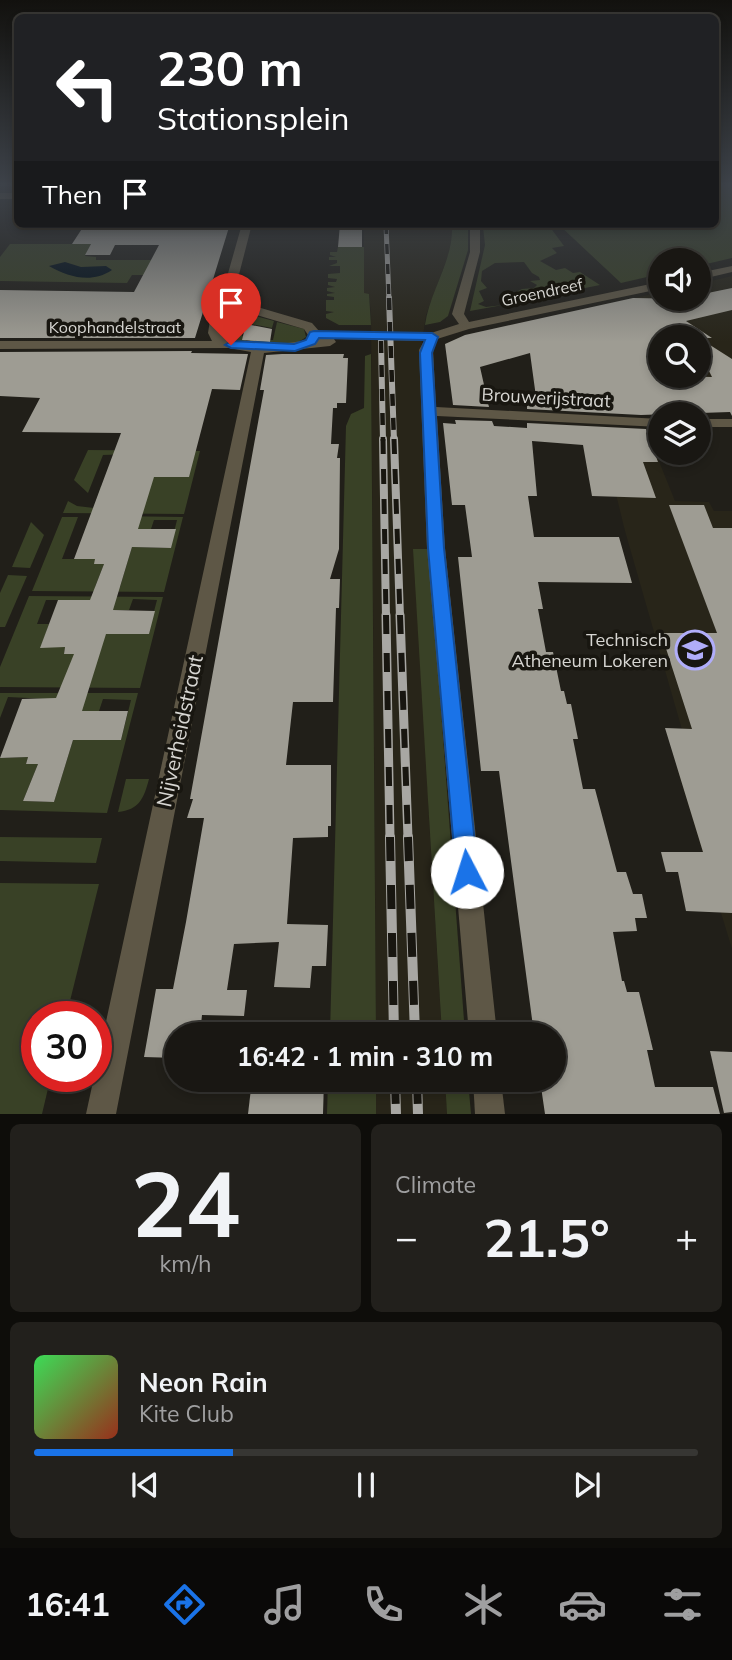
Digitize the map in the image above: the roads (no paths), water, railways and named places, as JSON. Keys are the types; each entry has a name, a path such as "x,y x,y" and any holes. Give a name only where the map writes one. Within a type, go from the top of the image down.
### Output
{"street":[{"path":"231,345 216,338 215,327 229,291 243,238"},
{"path":"466,326 458,314 475,252 475,238"},
{"path":"711,273 732,269"},
{"name":"Groendreef","path":"313,338 430,340 466,326 648,288"},
{"path":"229,291 250,309 308,326 313,338"},
{"path":"215,327 233,316 265,315"},
{"name":"Koophandelstraat","path":"0,345 231,345 295,348 313,338"},
{"path":"430,340 426,353 436,548 482,1022"},
{"name":"Nijverheidstraat","path":"101,1114 258,348"},
{"name":"Brouwerijstraat","path":"430,411 648,422"},
{"path":"711,423 732,423"},
{"path":"488,1092 490,1114"}],"water":[{"path":"65,262 81,267 106,266 112,270 88,278 64,273 49,266"}],"railway":[{"path":"387,238 389,300"},
{"path":"389,298 394,441"},
{"path":"381,341 383,441"},
{"path":"383,439 386,617"},
{"path":"394,439 400,617"},
{"path":"386,615 390,838"},
{"path":"400,615 408,838"},
{"path":"390,837 394,1022"},
{"path":"408,837 415,1022"},
{"path":"395,1092 396,1114"},
{"path":"417,1092 418,1114"}],"place":[{"name":"Technisch Atheneum Lokeren","path":"695,650"}]}
